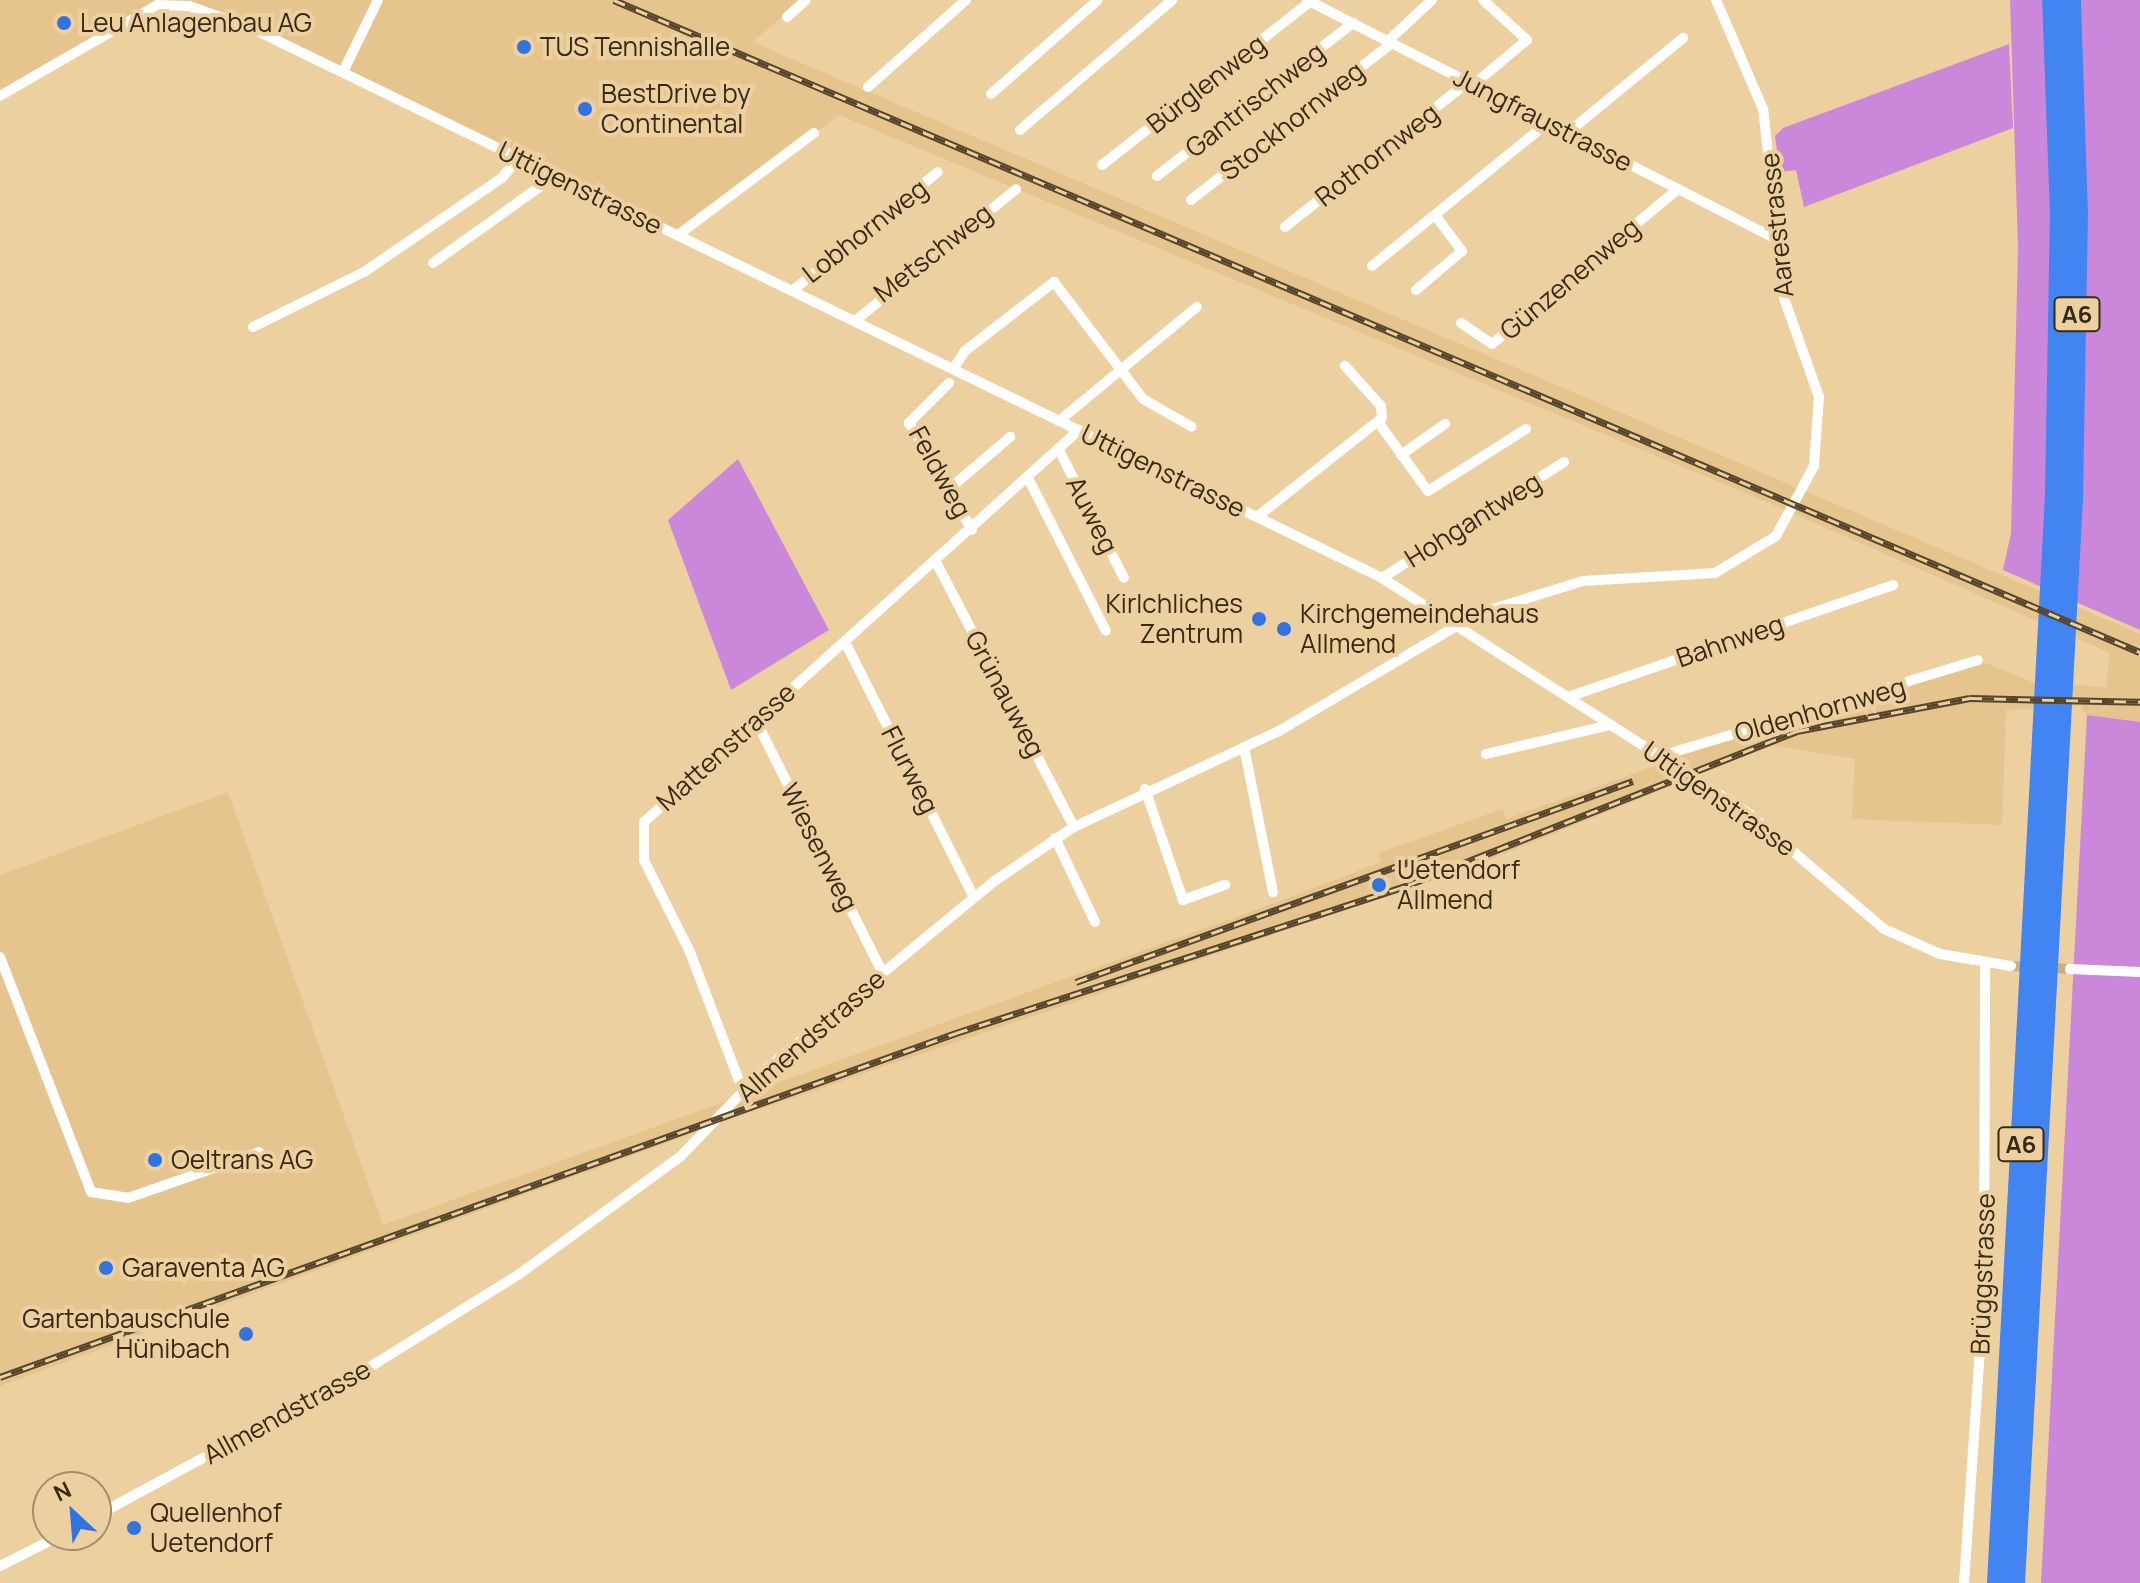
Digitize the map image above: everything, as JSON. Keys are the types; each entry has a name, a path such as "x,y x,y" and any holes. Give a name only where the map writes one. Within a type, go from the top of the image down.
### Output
{"highway":[{"name":"A6","path":"2052,0 2060,294 2061,584"},
{"name":"A6","path":"2015,1583 2056,682 2078,294 2071,0"},
{"name":"A6","path":"1997,1583 2055,706"}],"street":[{"path":"343,72 378,0"},
{"path":"787,17 806,0"},
{"path":"868,87 966,0"},
{"path":"991,94 1098,0"},
{"path":"1020,130 1172,0"},
{"name":"Stockhornweg","path":"1191,200 1390,42 1432,0"},
{"name":"Rothornweg","path":"1285,227 1527,40 1483,0"},
{"name":"Aarestrasse","path":"1456,624 1583,581 1715,573 1776,536 1810,479 1820,421 1814,373 1786,310 1763,109 1716,0"},
{"name":"Jungfraustrasse","path":"1308,1 1470,83 1545,125 1778,240"},
{"name":"Bürglenweg","path":"1102,165 1308,1"},
{"path":"0,96 135,13 190,3"},
{"name":"Uttigenstrasse","path":"190,3 343,72 1382,578 1762,824 1884,929 1932,952 2011,966"},
{"name":"Gantrischweg","path":"1157,176 1353,23"},
{"path":"1565,135 1683,38"},
{"path":"1372,266 1545,125"},
{"path":"678,235 814,133"},
{"path":"253,327 364,272 502,178 518,158"},
{"name":"Lobhornweg","path":"792,291 938,172"},
{"path":"433,263 555,176"},
{"name":"Metschweg","path":"855,321 1016,189"},
{"name":"Günzenenweg","path":"1461,323 1492,344 1678,189"},
{"path":"1416,290 1462,251 1435,215"},
{"path":"953,369 1054,282 1148,403 1192,427"},
{"path":"1059,421 1119,367 1197,307"},
{"path":"1257,517 1378,422 1381,406 1345,366"},
{"name":"Feldweg","path":"949,383 909,423 972,530"},
{"path":"1378,422 1428,491 1526,429"},
{"path":"1401,455 1445,424"},
{"name":"Mattenstrasse","path":"743,1091 690,952 644,860 640,834 654,811 1029,480 1079,430"},
{"path":"948,490 1010,437"},
{"name":"Auweg","path":"1060,452 1124,578"},
{"name":"Hohgantweg","path":"1382,578 1564,462"},
{"path":"1029,480 1106,631"},
{"name":"Grünauweg","path":"936,562 1074,827"},
{"name":"Bahnweg","path":"1568,697 1893,585"},
{"name":"Allmendstrasse","path":"112,1507 482,1300 680,1157 743,1091 974,897 1055,838 1145,789 1244,747 1456,624"},
{"name":"Flurweg","path":"845,642 974,897"},
{"name":"Oldenhornweg","path":"1661,756 1978,660"},
{"name":"Wiesenweg","path":"756,721 883,973"},
{"path":"1486,754 1611,725"},
{"path":"1244,747 1273,892"},
{"path":"1145,789 1183,900 1225,885"},
{"path":"1055,838 1095,922"},
{"path":"0,957 91,1192 128,1198 259,1152"},
{"name":"Brüggstrasse","path":"1964,1583 1984,1291 1985,963"},
{"path":"2070,969 2140,972"},
{"path":"0,1566 32,1550"}],"shaded area":[{"path":"0,0 803,0 752,42 2140,634 2140,722 2087,715 2080,706 2006,710 2002,825 1852,819 1855,759 1772,745 1474,866 751,1112 0,1386 0,875 228,792 383,1225 1275,903 1381,862 1378,853 1503,809 1506,819 1658,765 1661,756 1978,660 2032,682 2106,687 2110,653 1767,502 839,115 678,235 249,27 165,4 0,96"},
{"path":"2010,0 2140,0 2140,630 2003,570 2011,533 2018,247"},
{"path":"2009,44 2013,128 1804,207 1796,170 1780,172 1775,136 1783,128"},
{"path":"738,459 829,630 731,690 668,520"},
{"path":"2087,715 2140,722 2140,1583 2041,1583"}],"tunnel":[{"path":"2011,966 2070,969"}],"railway":[{"path":"614,0 2140,652"},
{"path":"0,1377 956,1033 1408,885 1797,731 1970,698 2140,702"},
{"path":"1076,982 1633,781"}],"place":[{"name":"Leu Anlagenbau AG","path":"64,23"},
{"name":"TUS Tennishalle","path":"524,47"},
{"name":"BestDrive by Continental","path":"585,109"},
{"name":"Kirlchliches Zentrum","path":"1259,619"},
{"name":"Kirchgemeindehaus Allmend","path":"1284,629"},
{"name":"Uetendorf Allmend","path":"1379,885"},
{"name":"Oeltrans AG","path":"155,1160"},
{"name":"Garaventa AG","path":"106,1268"},
{"name":"Gartenbauschule Hünibach","path":"246,1334"},
{"name":"Quellenhof Uetendorf","path":"134,1528"}]}
